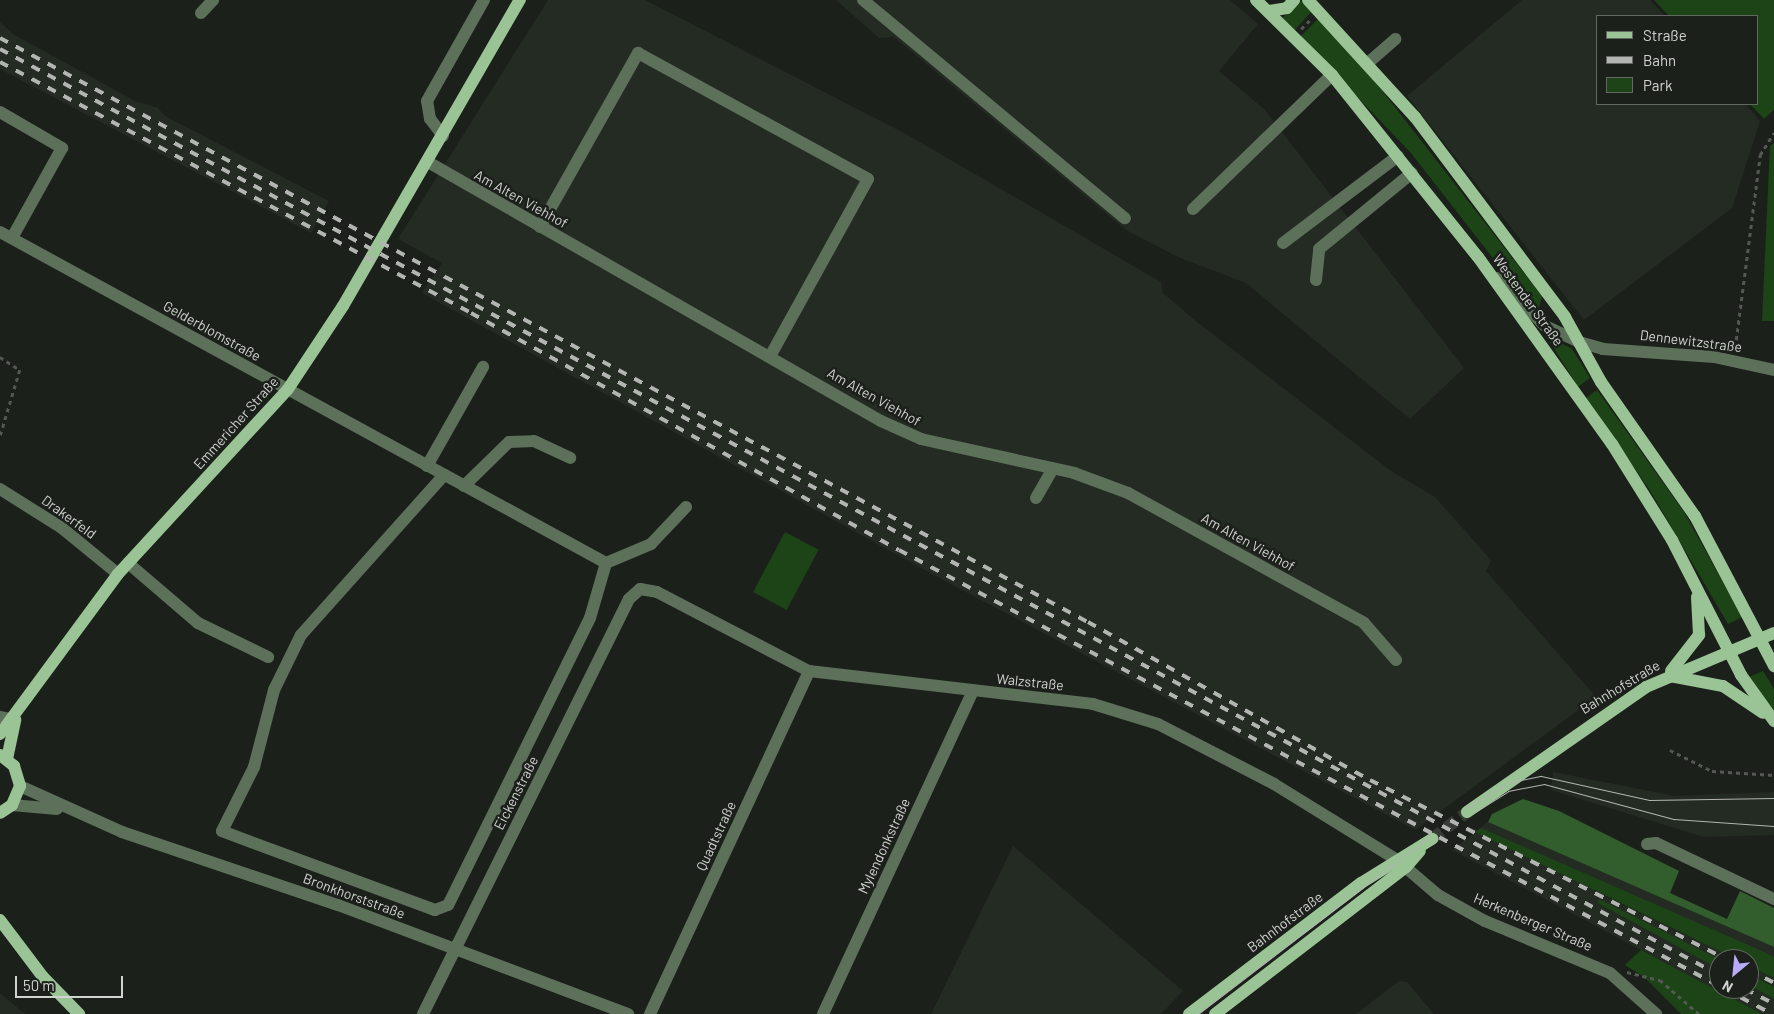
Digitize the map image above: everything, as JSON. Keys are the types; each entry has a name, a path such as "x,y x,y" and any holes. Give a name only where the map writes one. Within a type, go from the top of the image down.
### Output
{"main road":[{"name":"Emmericher Straße","path":"0,734 5,718 19,707 118,574 288,390 428,162 520,0"},
{"name":"Westender Straße","path":"1256,0 1295,36 1332,75 1478,257 1612,444 1730,651 1772,719"},
{"path":"1269,11 1287,8 1294,0"},
{"name":"Westender Straße","path":"1308,0 1369,62 1542,284 1579,342 1591,365 1695,516 1761,638 1774,666"},
{"path":"1696,590 1699,635 1665,676 1723,686 1772,719"},
{"name":"Bahnhofstraße","path":"1467,812 1580,729 1665,676 1774,633"},
{"name":"Emmericher Straße","path":"4,757 19,707"},
{"path":"0,813 12,805 20,786 4,757"},
{"name":"Bahnhofstraße","path":"1215,1014 1430,840"},
{"name":"Bahnhofstraße","path":"1189,1014 1402,864"},
{"path":"0,920 43,977 78,1014"}],"street":[{"path":"201,13 213,0"},
{"path":"443,136 430,118 427,101 484,0"},
{"path":"862,0 1125,218"},
{"path":"1369,62 1395,39"},
{"path":"540,227 638,53 868,179 771,355"},
{"path":"1193,209 1332,75"},
{"path":"0,112 62,148 12,238"},
{"path":"1283,243 1398,156"},
{"name":"Am Alten Viehhof","path":"428,162 540,227 921,439 1053,469 1128,494 1364,623 1396,660"},
{"path":"1316,280 1319,249 1412,173"},
{"name":"Gelderblomstraße","path":"0,232 606,562"},
{"name":"Dennewitzstraße","path":"1478,257 1546,326 1579,342 1603,349 1733,360 1774,370"},
{"path":"1591,365 1603,349"},
{"path":"427,466 483,368"},
{"path":"464,486 509,442 534,441 570,458"},
{"path":"1036,498 1053,469"},
{"path":"444,475 301,634 274,690 254,767 222,832 435,910 448,906 590,618 606,562 651,544 686,507"},
{"name":"Drakerfeld","path":"0,489 62,528 118,574"},
{"path":"128,563 198,623 268,657"},
{"name":"Walzstraße","path":"640,589 657,592 809,671 1093,704 1158,724 1274,784 1402,864"},
{"name":"Eickenstraße","path":"423,1014 629,600 640,589"},
{"name":"Quadtstraße","path":"650,1014 809,671"},
{"name":"Mylendonkstraße","path":"823,1014 973,691"},
{"name":"Bronkhorststraße","path":"20,786 69,811 455,948 628,1014"},
{"name":"Bronkhorststraße","path":"12,805 69,811"},
{"path":"1646,844 1656,843 1774,899"},
{"name":"Herkenberger Straße","path":"1402,864 1438,895 1485,921 1610,973 1656,1014"}],"path":[{"path":"1295,36 1319,10"},
{"path":"1733,360 1760,155 1774,133"},
{"path":"0,357 20,370 0,436"},
{"path":"1670,750 1712,771 1774,775"},
{"path":"1610,973 1651,975 1698,1014"}],"shaded area":[{"path":"548,0 645,0 906,134 1161,282 1163,293 1197,322 1391,471 1435,497 1491,560 1486,571 1596,697 1415,830 932,574 422,293 442,263 398,239"},
{"path":"836,0 1230,0 1258,24 1219,71 1265,110 1464,368 1410,419 1246,283 1178,257 1126,230 894,37 879,38"},
{"path":"1522,0 1650,0 1664,15 1596,15 1596,105 1746,105 1760,121 1732,208 1584,320 1407,96"},
{"path":"0,22 13,34 135,101 158,108 165,116 329,201 311,233 0,69"},
{"path":"1553,772 1675,796 1774,792 1774,835 1704,837 1551,790"},
{"path":"1488,822 1774,947 1774,957 1598,882 1594,891 1715,949 1709,949 1709,954 1599,900 1709,963 1709,986 1452,850"},
{"path":"1013,846 1183,991 1161,1014 931,1014"},
{"path":"1759,971 1774,978 1774,987 1759,979"},
{"path":"1399,981 1407,982 1434,1014 1356,1014"},
{"path":"1759,991 1774,999 1774,1014 1762,1014 1734,999 1759,999"},
{"path":"0,993 25,1014 0,1014"}],"green space":[{"path":"1654,0 1774,0 1774,110 1764,119 1751,105 1759,105 1759,15 1668,15"},
{"path":"1301,1 1312,11 1294,31 1282,18"},
{"path":"1319,18 1380,88 1542,296 1539,308 1531,307 1411,153 1300,37"},
{"path":"1774,143 1774,321 1762,321 1770,146"},
{"path":"1546,335 1572,349 1590,378 1578,387"},
{"path":"1597,390 1684,512 1742,617 1728,624 1651,492 1586,398"},
{"path":"785,532 819,550 787,610 753,592"},
{"path":"1763,671 1774,689 1774,714 1749,677"},
{"path":"1523,799 1559,811 1679,871 1670,893 1727,919 1740,891 1774,908 1774,947 1488,822 1492,814"},
{"path":"1481,828 1757,949 1715,949 1475,832"},
{"path":"1599,899 1709,954 1709,964 1598,903"},
{"path":"1641,950 1709,986 1709,999 1734,999 1762,1014 1681,1014 1644,977 1625,965"},
{"path":"1759,950 1774,957 1774,978 1759,971"},
{"path":"1759,979 1774,987 1774,999 1759,991"}],"tunnel":[{"path":"1432,839 1467,812"}],"tram line":[{"path":"1467,808 1507,783 1541,776 1649,800 1774,798"},
{"path":"1475,812 1508,791 1544,784 1674,819 1774,826"},
{"path":"1198,1014 1429,837"}],"railway":[{"path":"0,38 1088,622 1370,780 1709,950"},
{"path":"0,49 1709,970"},
{"path":"0,62 471,313 899,550 1709,981"},
{"path":"1759,975 1774,983"},
{"path":"1759,996 1774,1004"},
{"path":"1744,999 1772,1014"}]}
